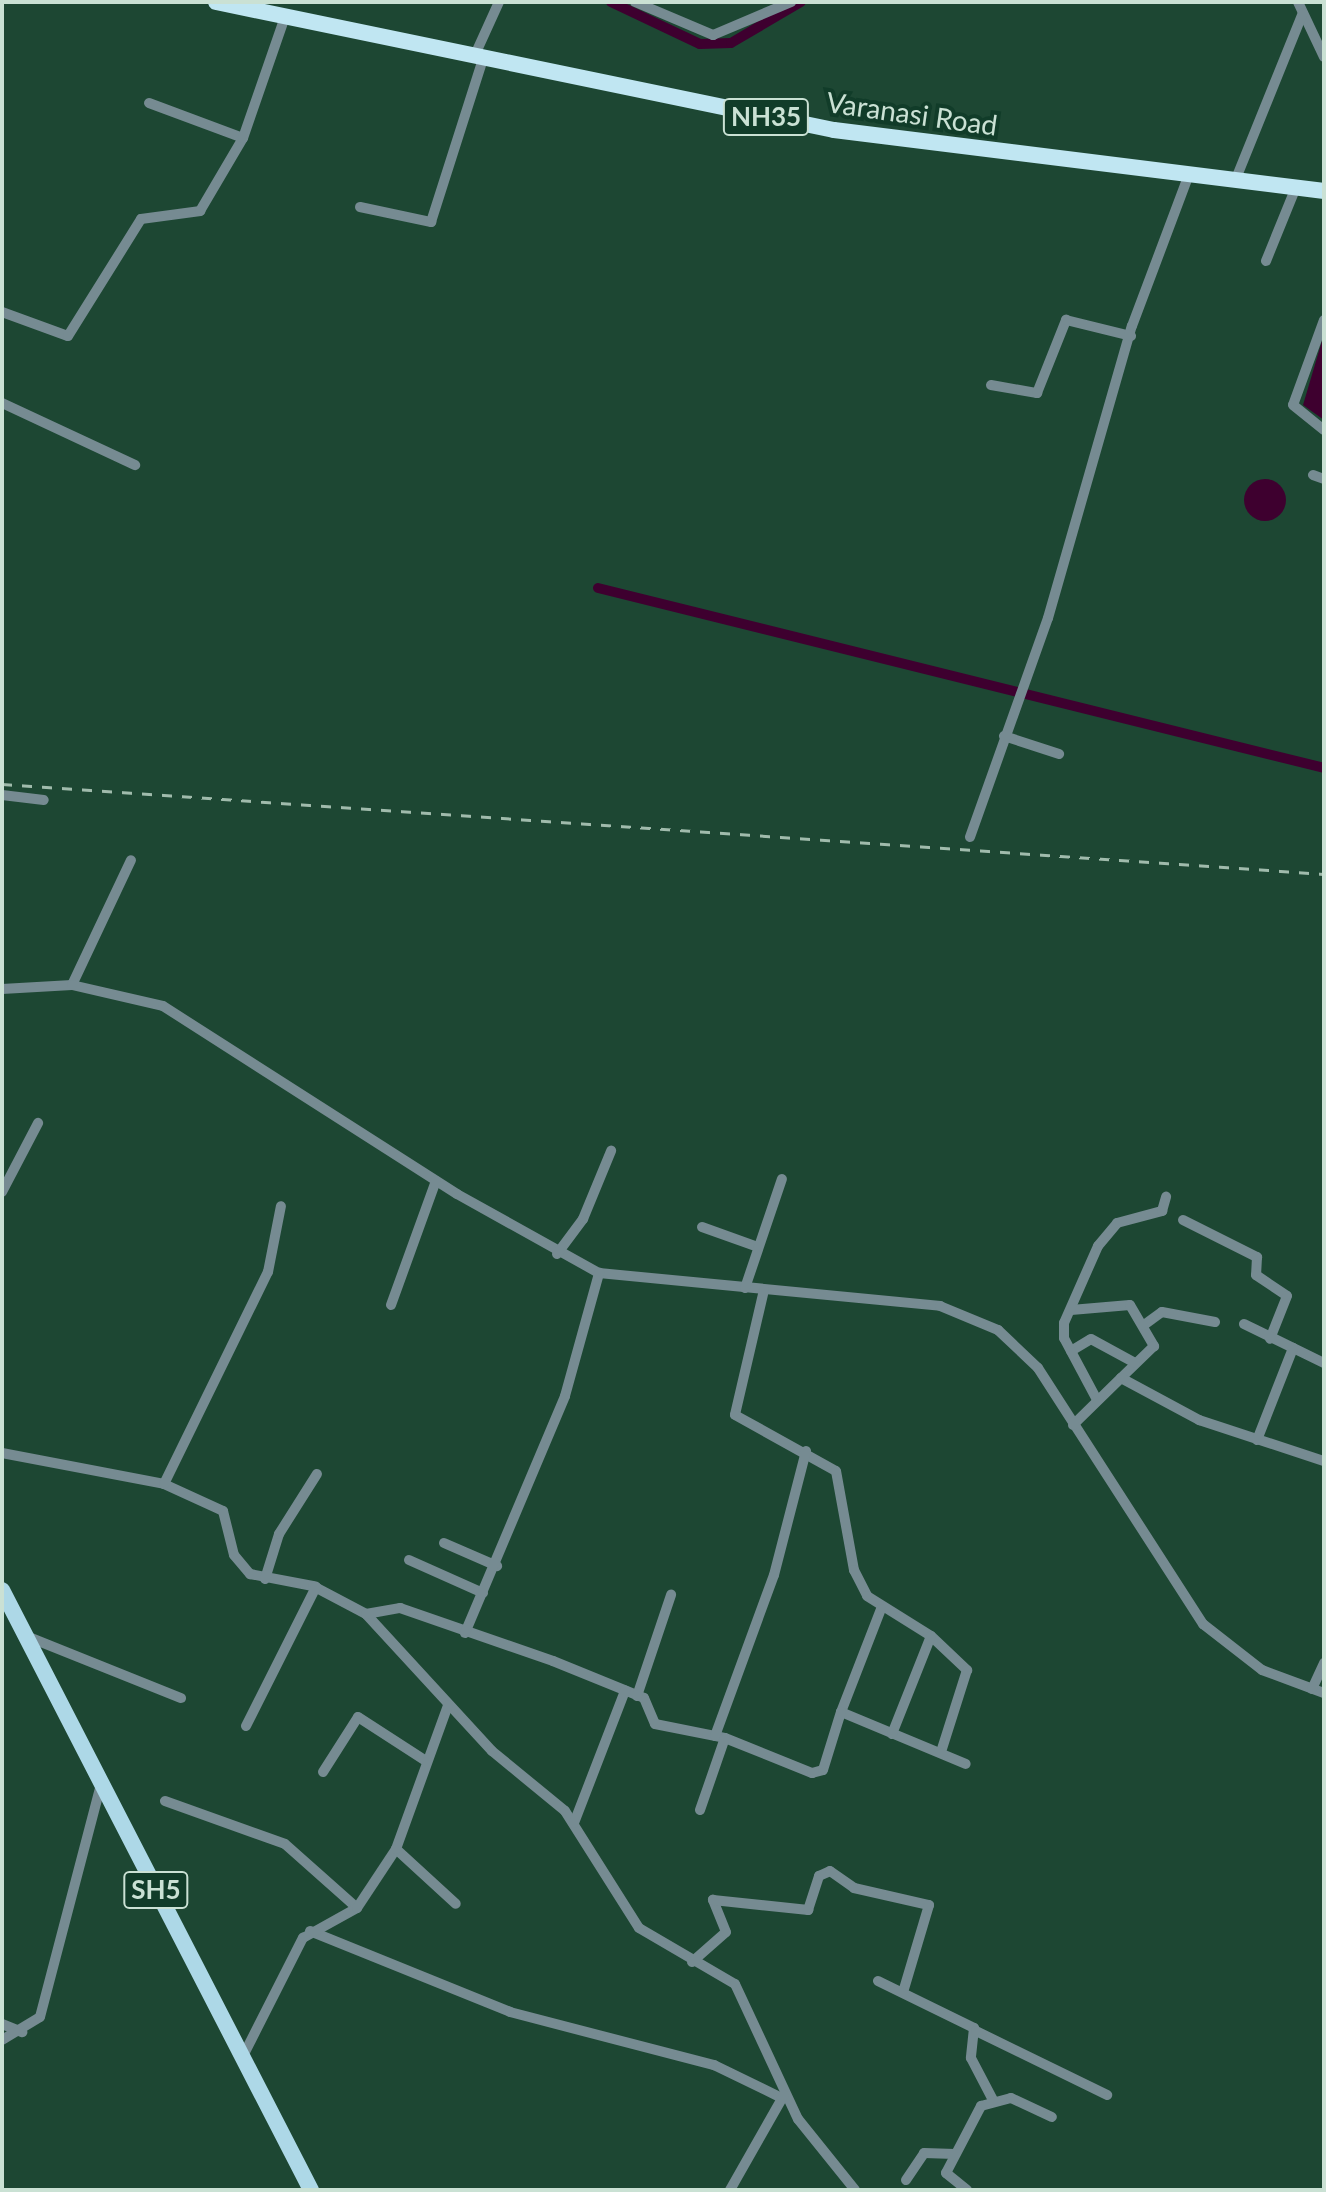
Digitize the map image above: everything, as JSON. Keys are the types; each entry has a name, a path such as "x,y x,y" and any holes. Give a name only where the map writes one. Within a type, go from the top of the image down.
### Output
{"highway":[{"name":"Varanasi Road","path":"216,2 834,130 1324,191"}],"main road":[{"name":"SH5","path":"2,1590 311,2190"}],"street":[{"path":"360,207 431,222 478,58 499,2"},
{"path":"635,2 703,34 791,2"},
{"path":"761,14 768,2"},
{"path":"1298,2 1324,57"},
{"path":"1235,181 1303,13"},
{"path":"2,312 71,334 141,219 195,215 243,138 285,17"},
{"path":"149,103 243,138"},
{"path":"970,837 1024,686 1131,336 1189,174"},
{"path":"1266,261 1296,187"},
{"path":"991,385 1037,393 1066,320 1131,336"},
{"path":"1324,320 1293,405 1324,430"},
{"path":"2,403 135,465"},
{"path":"1004,736 1059,754"},
{"path":"2,795 44,800"},
{"path":"75,980 131,860"},
{"path":"2,989 75,980 163,1006 436,1181 599,1273 745,1284 764,1290 940,1306 998,1330 1038,1368 1203,1624 1262,1670 1324,1693"},
{"path":"2,1192 38,1123"},
{"path":"560,1251 583,1219 611,1151"},
{"path":"745,1284 782,1179"},
{"path":"391,1305 436,1181"},
{"path":"1096,1398 1062,1332 1117,1223 1162,1211 1166,1197"},
{"path":"164,1484 268,1272 281,1206"},
{"path":"1183,1220 1257,1257 1256,1275 1287,1296 1270,1339"},
{"path":"702,1227 758,1247"},
{"path":"465,1633 497,1566 582,1350 599,1273"},
{"path":"764,1290 735,1415 806,1451 841,1480 854,1570 881,1609 931,1636 968,1673 941,1752"},
{"path":"1071,1310 1124,1301 1144,1325 1154,1346 1096,1398 1073,1425"},
{"path":"1144,1325 1162,1312 1215,1322"},
{"path":"1244,1324 1324,1363"},
{"path":"1071,1351 1091,1339 1135,1363"},
{"path":"1257,1440 1293,1348"},
{"path":"1121,1378 1187,1415 1324,1461"},
{"path":"700,1810 802,1474 806,1451"},
{"path":"2,1453 164,1484 223,1511 237,1562 265,1579 316,1587 366,1614 448,1705 574,1823 627,1914 692,1962 740,1990 784,2095 802,2125 855,2190"},
{"path":"265,1579 279,1534 317,1474"},
{"path":"444,1543 497,1566"},
{"path":"409,1560 483,1593"},
{"path":"246,1726 316,1587"},
{"path":"637,1696 671,1595"},
{"path":"366,1614 400,1608 637,1696 647,1701 651,1722 720,1737 816,1774 881,1609"},
{"path":"26,1636 181,1698"},
{"path":"892,1734 931,1636"},
{"path":"1312,1689 1324,1663"},
{"path":"574,1823 625,1691"},
{"path":"242,2059 310,1931 357,1908 396,1849 448,1705"},
{"path":"841,1712 966,1764"},
{"path":"323,1772 358,1717 426,1761"},
{"path":"2,2040 22,2032 40,2017 102,1784"},
{"path":"165,1801 285,1844 357,1908"},
{"path":"396,1849 456,1904"},
{"path":"692,1962 726,1932 713,1900 808,1910 819,1876 830,1871 854,1888 929,1905 903,1992"},
{"path":"310,1931 510,2012 714,2065 784,2095"},
{"path":"878,1981 1107,2095"},
{"path":"2,2024 22,2032"},
{"path":"976,2031 971,2058 993,2100"},
{"path":"730,2190 784,2095"},
{"path":"967,2190 946,2176 976,2112 993,2100 1019,2100 1052,2117"},
{"path":"906,2180 924,2153 955,2154"}],"shaded area":[{"path":"1324,334 1324,420 1303,405"},
{"path":"1265,479 1280,485 1286,500 1280,515 1265,521 1250,515 1244,500 1250,485"}],"waterway":[{"path":"611,2 700,44 731,43 801,2"},
{"path":"598,588 1324,768"}],"railway":[{"path":"2,784 1324,874"}]}
